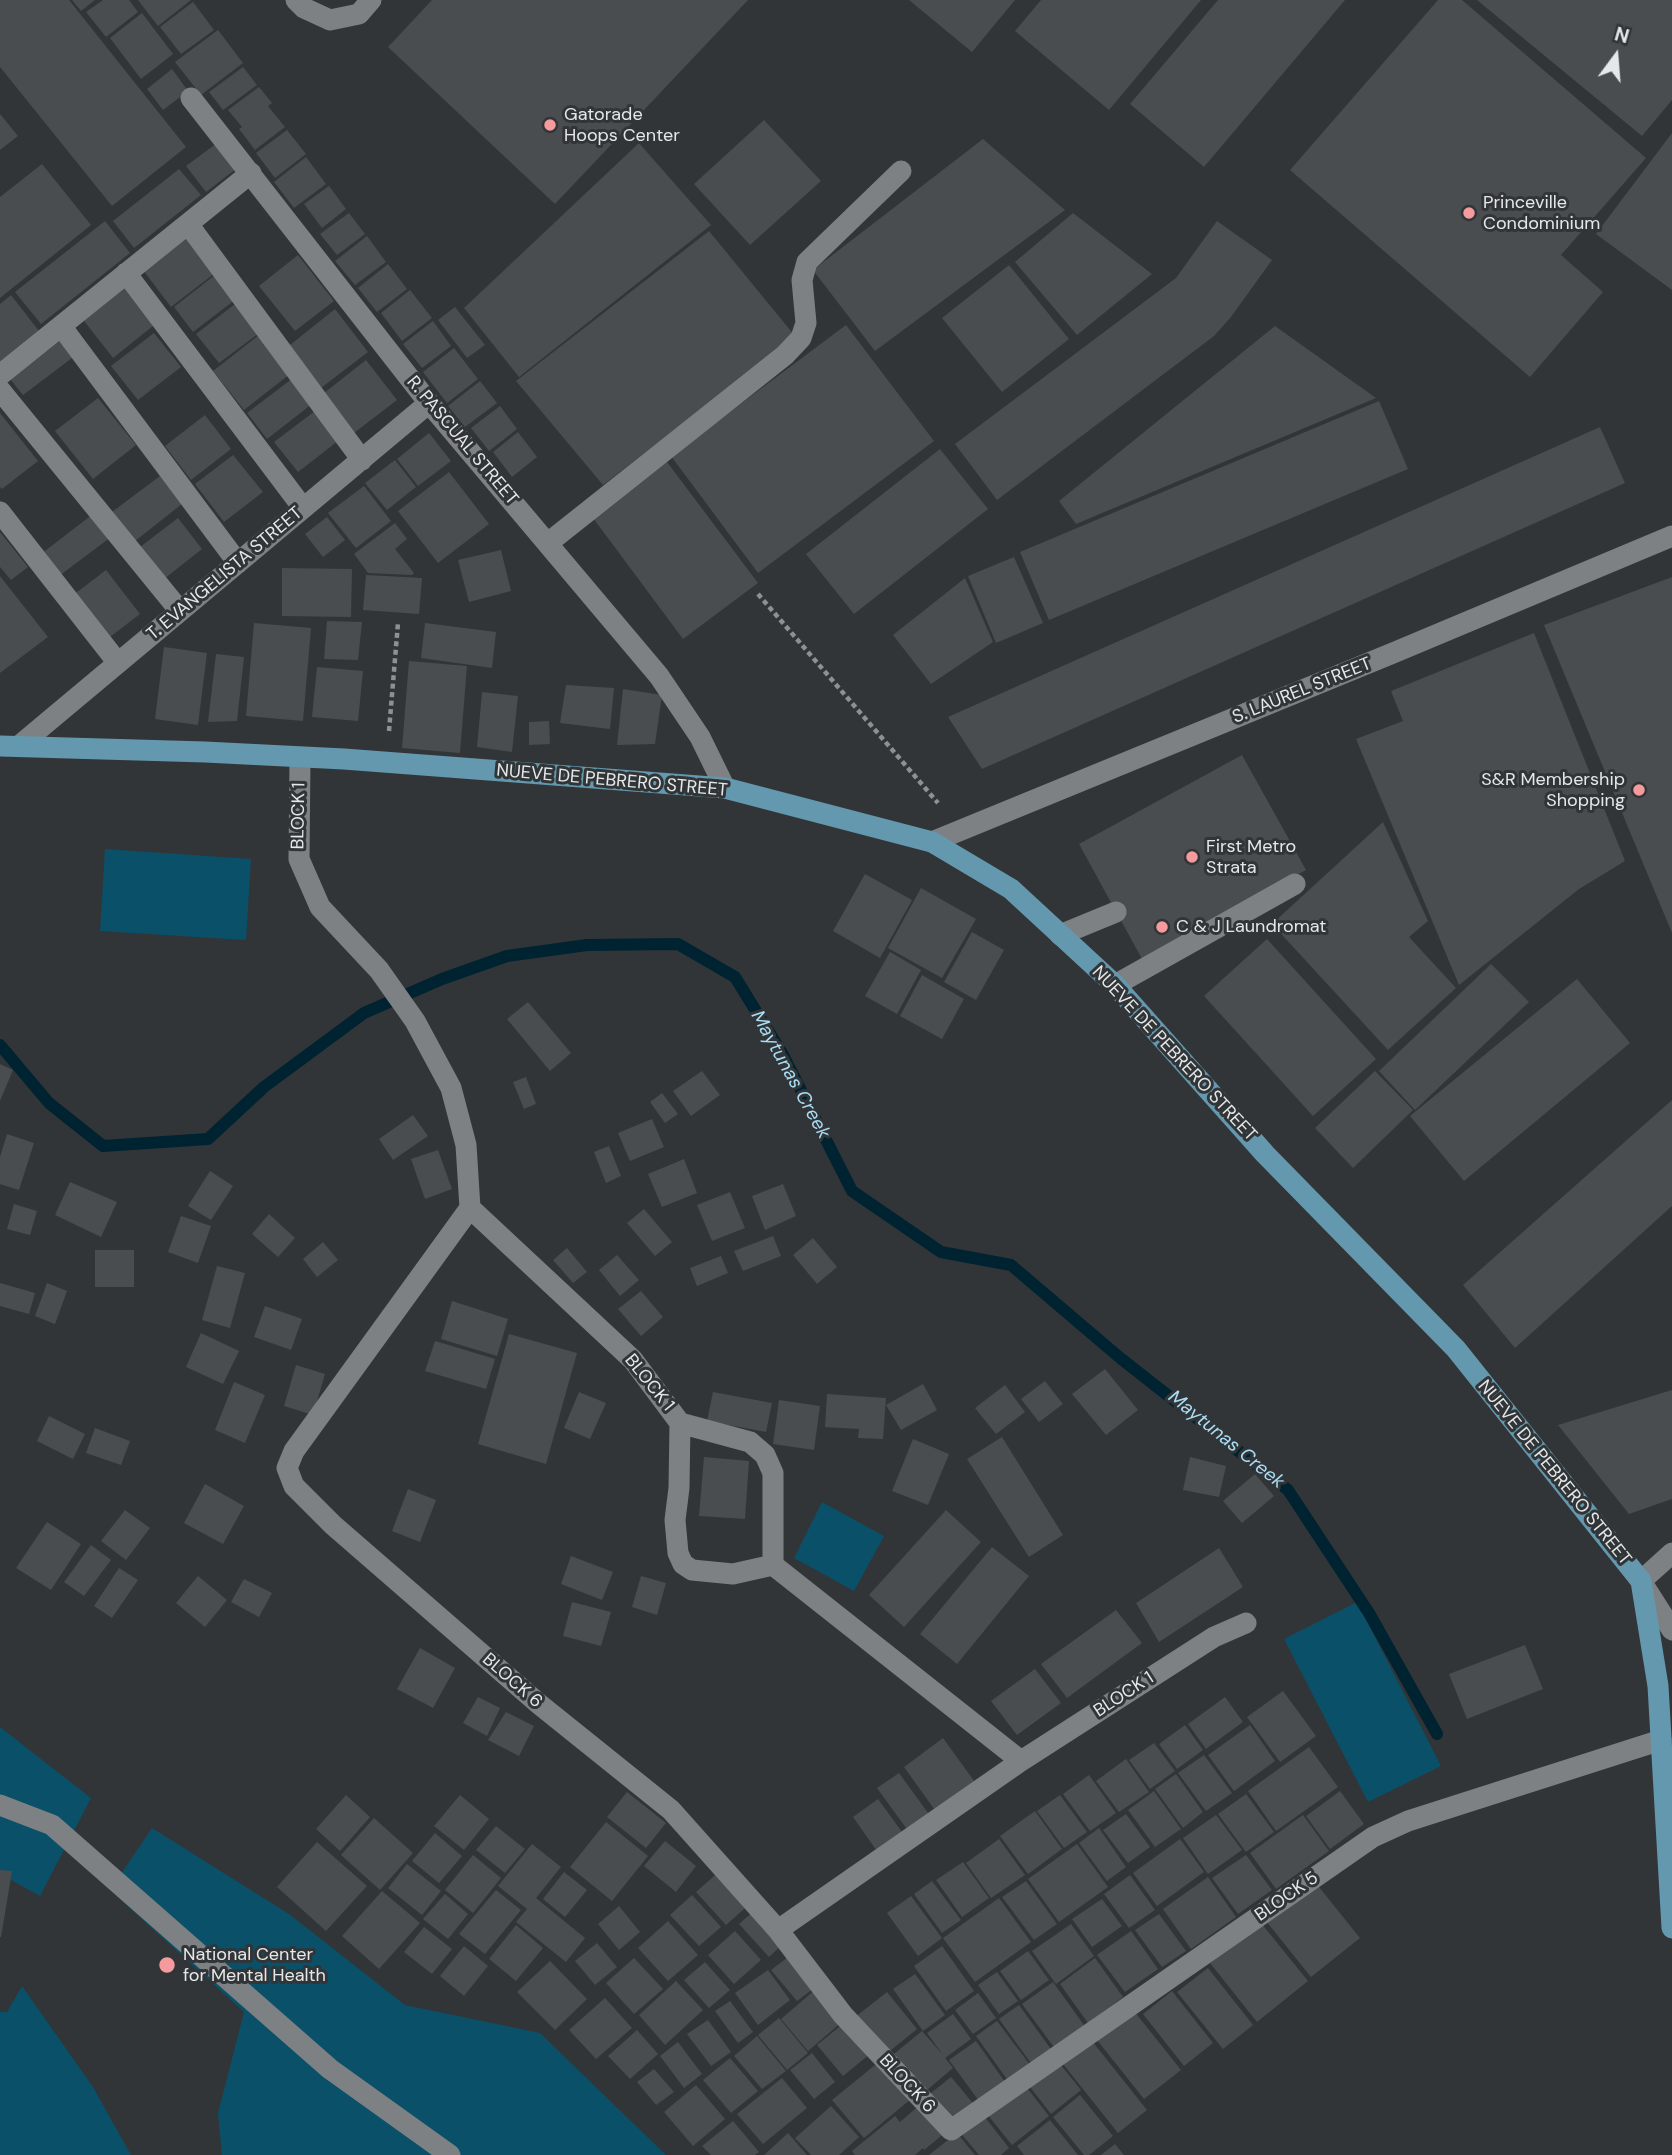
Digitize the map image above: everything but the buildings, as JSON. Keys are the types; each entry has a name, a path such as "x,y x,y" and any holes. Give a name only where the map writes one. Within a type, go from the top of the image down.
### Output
{"main road":[{"name":"NUEVE DE PEBRERO STREET","path":"10,745 386,762 725,788 932,842 1011,889 1115,985 1265,1154 1456,1349 1641,1581 1658,1686 1672,1928"}],"street":[{"path":"296,0 304,8 330,20 359,14 371,0"},
{"name":"R. PASCUAL STREET","path":"191,97 429,403 659,676 700,737 725,788"},
{"path":"548,543 785,355 802,338 806,323 802,280 807,261 901,171"},
{"path":"0,375 251,173"},
{"path":"188,225 362,460"},
{"path":"126,273 303,508"},
{"path":"61,326 238,563"},
{"path":"0,390 180,611"},
{"name":"T. EVANGELISTA STREET","path":"10,745 118,663 429,403"},
{"path":"0,512 118,663"},
{"name":"S. LAUREL STREET","path":"932,842 1672,536"},
{"name":"BLOCK 1","path":"300,758 299,859 320,907 379,970 415,1021 451,1088 467,1145 470,1208 633,1360 680,1423 750,1442 765,1455 773,1473 773,1565"},
{"path":"1115,985 1295,884"},
{"path":"1060,935 1116,912"},
{"name":"BLOCK 6","path":"470,1208 294,1451 287,1468 294,1486 333,1525 539,1704 671,1810 778,1930 843,2015 951,2130"},
{"path":"680,1423 679,1488 675,1520 678,1553 683,1564 692,1570 733,1574 773,1565 1021,1761"},
{"path":"1672,1553 1641,1581 1672,1630"},
{"name":"BLOCK 1","path":"778,1930 1021,1761 1214,1637 1246,1623"},
{"name":"BLOCK 5","path":"951,2130 1373,1838 1408,1821 1661,1740"},
{"path":"0,1805 52,1825 330,2069 450,2155"}],"path":[{"path":"758,594 961,830"},
{"path":"386,762 398,623"}],"shaded area":[{"path":"105,849 251,859 246,940 100,931"},
{"path":"822,1502 884,1536 854,1591 794,1558"},
{"path":"1357,1602 1441,1766 1368,1802 1284,1639"},
{"path":"0,1727 91,1798 40,1896 0,1874"},
{"path":"152,1828 289,1914 405,2005 540,2033 666,2155 222,2155 218,2113 244,2012 110,1890"},
{"path":"22,1986 93,2087 131,2155 0,2155 0,2012 7,2012"}],"waterway":[{"name":"Maytunas Creek","path":"0,1045 49,1103 103,1146 208,1139 264,1087 364,1013 442,979 507,956 587,945 678,944 735,977 783,1055 852,1191 941,1252 1011,1265 1119,1357 1288,1490 1369,1613 1437,1734"}],"place":[{"name":"Gatorade Hoops Center","path":"550,125"},
{"name":"Princeville Condominium","path":"1469,213"},
{"name":"S&R Membership Shopping","path":"1639,790"},
{"name":"First Metro Strata","path":"1192,857"},
{"name":"C & J Laundromat","path":"1162,927"},
{"name":"National Center for Mental Health","path":"167,1965"}]}
